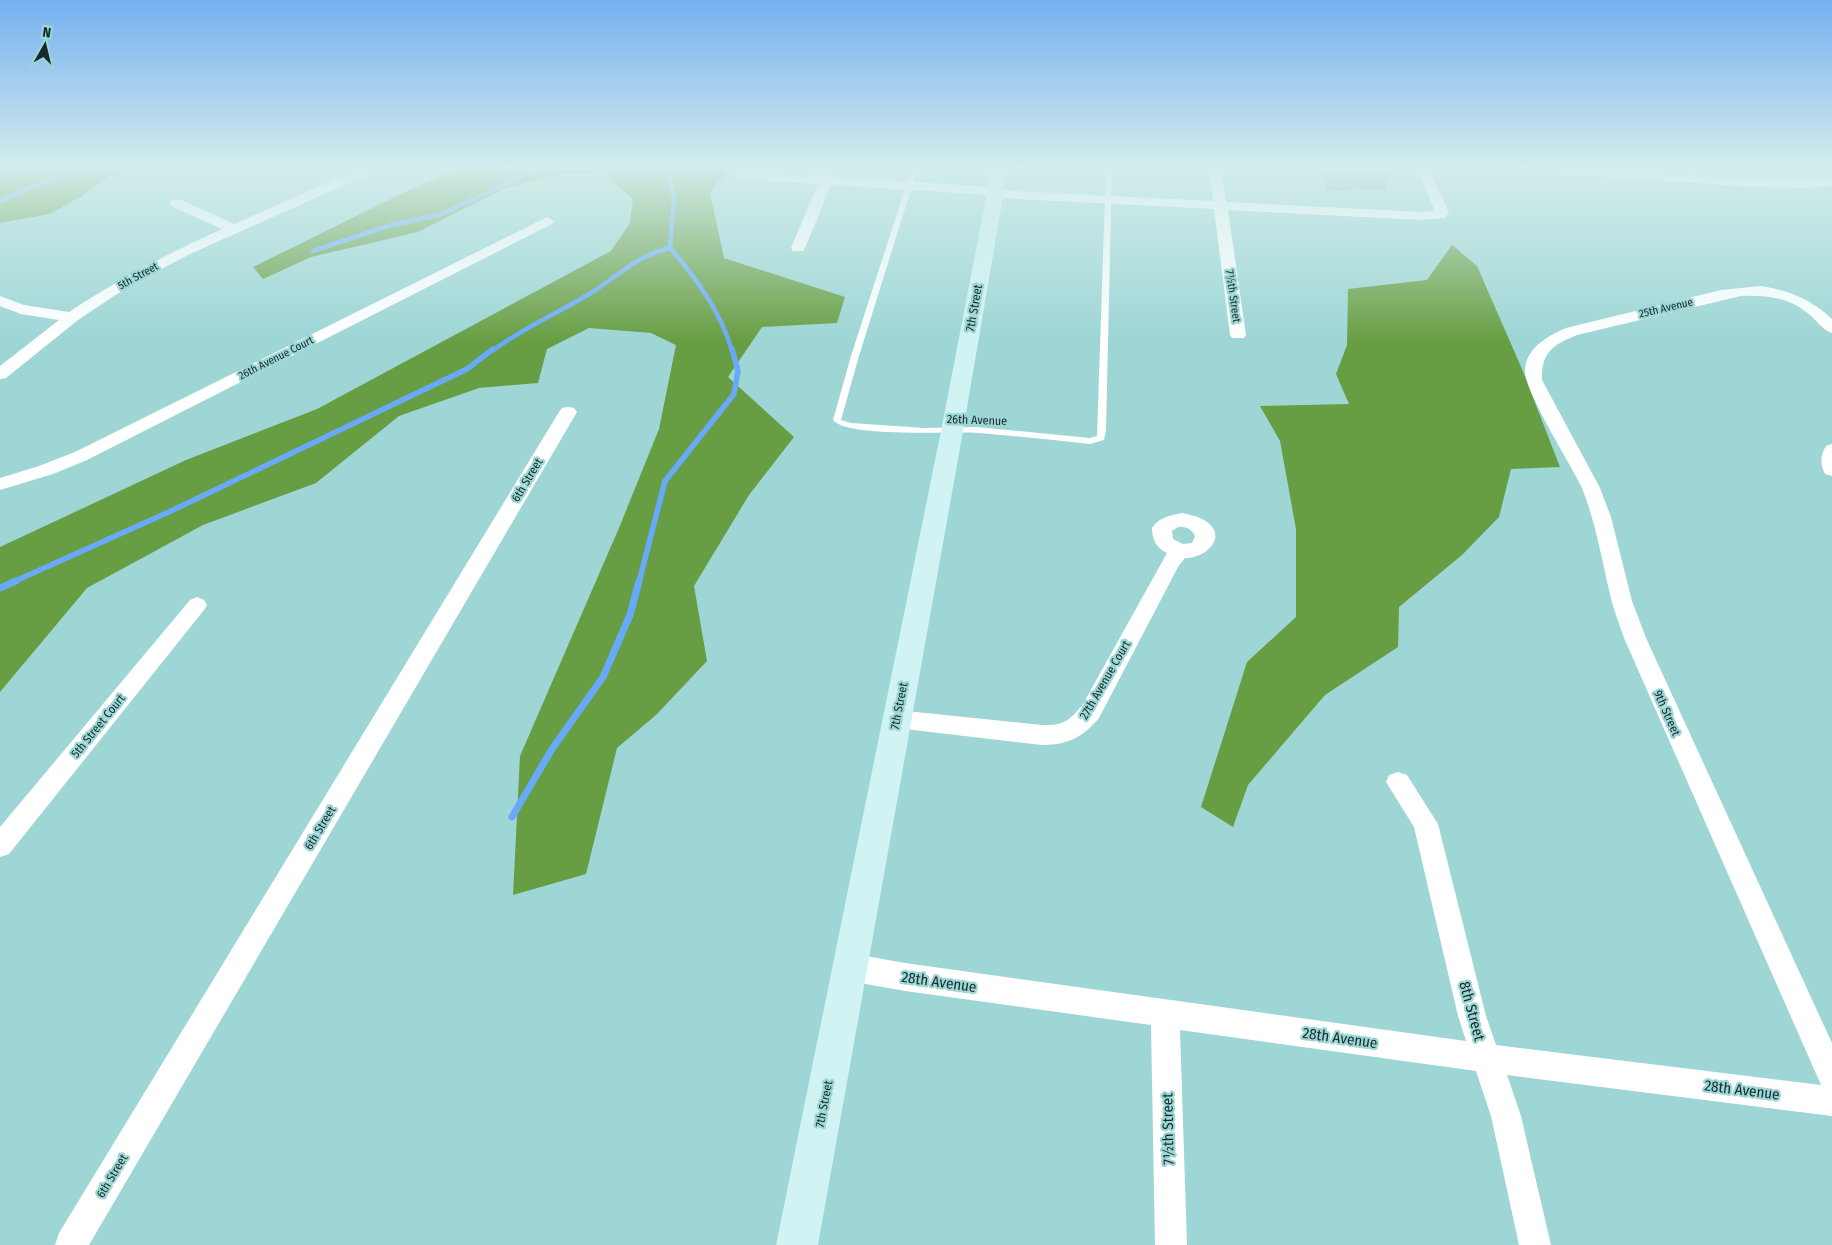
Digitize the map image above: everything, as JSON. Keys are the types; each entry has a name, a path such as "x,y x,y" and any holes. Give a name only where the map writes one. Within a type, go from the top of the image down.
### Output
{"main road":[{"name":"7th Street","path":"797,1245 990,225"}],"street":[{"path":"224,225 235,230"},
{"name":"5th Street","path":"0,374 72,317 124,283 152,268 246,225"},
{"name":"26th Avenue Court","path":"0,484 46,470 80,456 539,225"},
{"path":"798,248 807,225"},
{"name":"7½th Street","path":"1222,225 1238,335"},
{"name":"25th Avenue","path":"1546,346 1561,335 1581,328 1737,292 1758,289 1790,297 1814,309 1832,328"},
{"path":"0,301 21,309 72,317"},
{"name":"9th Street","path":"1546,346 1539,353 1532,368 1534,380 1591,488 1601,517 1622,601 1635,638 1832,1076"},
{"name":"6th Street","path":"71,1245 568,412"},
{"path":"1832,450 1830,462 1832,470"},
{"name":"27th Avenue Court","path":"896,719 1042,735 1059,736 1069,733 1078,726 1090,711 1170,563 1179,550"},
{"name":"5th Street Court","path":"0,846 197,606"},
{"name":"8th Street","path":"1398,782 1426,824 1472,1016 1506,1116 1535,1245"},
{"name":"28th Avenue","path":"850,967 904,977 1485,1058 1832,1101"},
{"name":"7½th Street","path":"1165,1014 1171,1245"}],"lane":[{"name":"26th Avenue","path":"897,225 837,420 840,423 851,426 924,431 977,430 1090,441 1101,438 1107,225"}],"green space":[{"path":"338,225 432,225 418,232 311,257 263,279 253,267"},
{"path":"629,225 717,225 724,258 845,297 837,323 762,327 728,377 794,437 749,495 694,586 707,661 656,715 617,748 586,874 513,895 520,756 619,528 659,429 676,345 651,333 589,328 547,349 538,383 479,388 399,416 316,483 203,525 87,588 0,692 0,547 186,460 317,409 611,251"},
{"path":"1452,245 1477,266 1522,369 1560,467 1511,469 1499,517 1462,555 1399,607 1398,647 1325,695 1248,785 1233,827 1201,807 1247,662 1296,617 1296,529 1280,441 1260,406 1349,404 1336,374 1347,345 1348,289 1427,280"}],"waterway":[{"path":"313,251 391,225"},
{"path":"670,248 672,225"},
{"path":"492,351 528,328 591,293 638,261 670,248"},
{"path":"670,248 707,296 721,323 732,351"},
{"path":"13,582 171,511 467,369 493,349"},
{"path":"639,582 665,481 734,394 738,371 732,349"},
{"path":"0,588 16,581"},
{"path":"512,817 552,749 603,677 630,615 639,581"}]}
